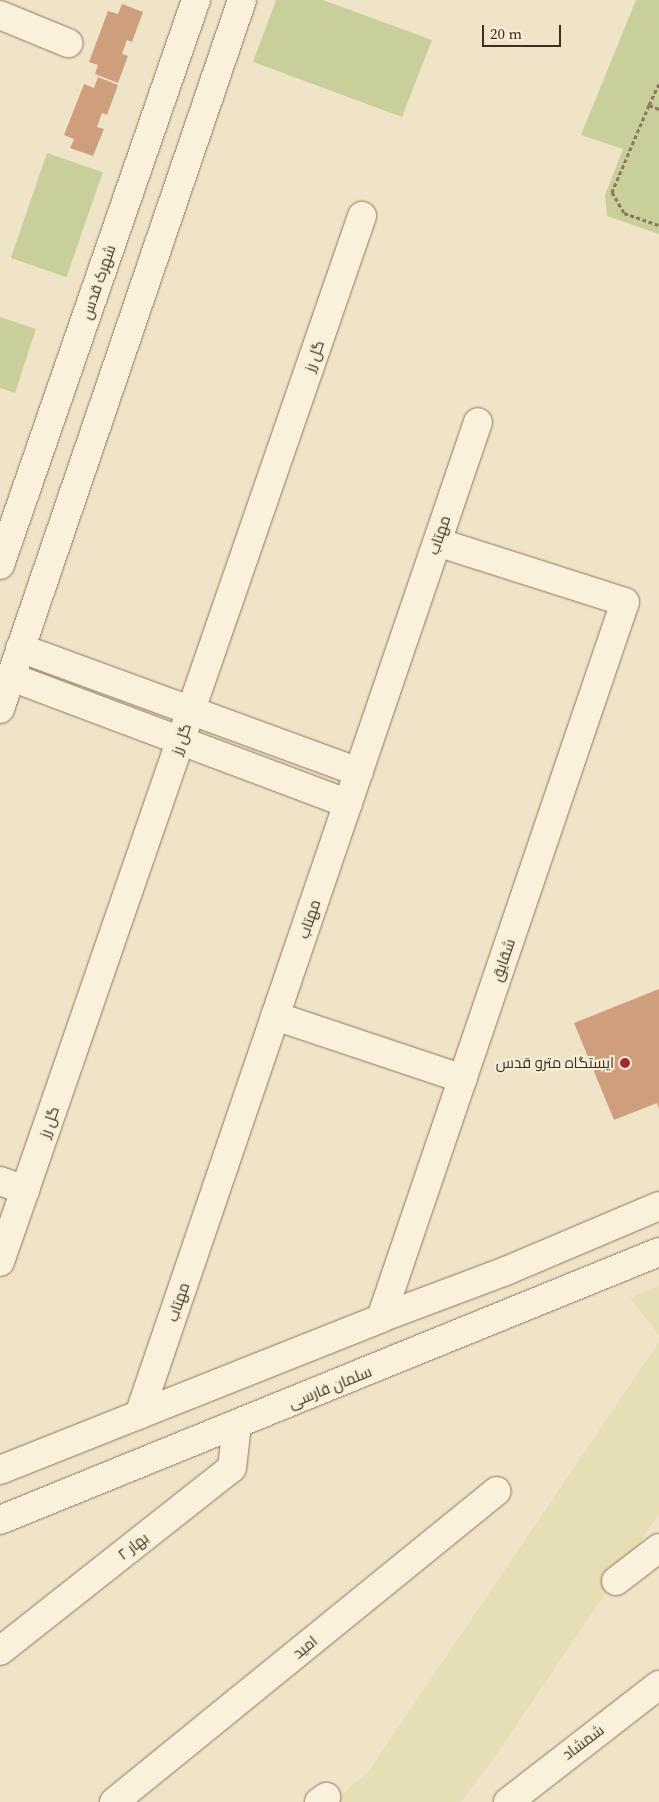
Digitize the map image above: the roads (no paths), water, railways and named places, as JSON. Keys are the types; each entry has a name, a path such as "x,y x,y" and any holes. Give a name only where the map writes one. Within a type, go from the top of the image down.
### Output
{"street":[{"name":"شهرک قدس","path":"0,565 196,0"},
{"path":"0,709 242,0"},
{"path":"0,15 68,43"},
{"name":"گل رز","path":"0,1262 362,216"},
{"name":"مهتاب","path":"140,1415 478,422"},
{"name":"شقايق","path":"382,1318 625,602 437,542"},
{"path":"20,648 359,772"},
{"path":"11,677 348,804"},
{"path":"275,1016 463,1079"},
{"path":"0,1181 25,1190"},
{"path":"0,1470 596,1234 659,1206"},
{"path":"596,1234 611,1270"},
{"name":"سلمان فارسی","path":"0,1520 659,1252"},
{"name":"بهار ۲","path":"0,1651 232,1468 237,1425"},
{"name":"امید","path":"114,1802 497,1491"},
{"path":"616,1580 659,1548"},
{"name":"شمشاد","path":"508,1802 659,1684"}],"place":[{"name":"ایستگاه مترو قدس","path":"625,1063"}]}
